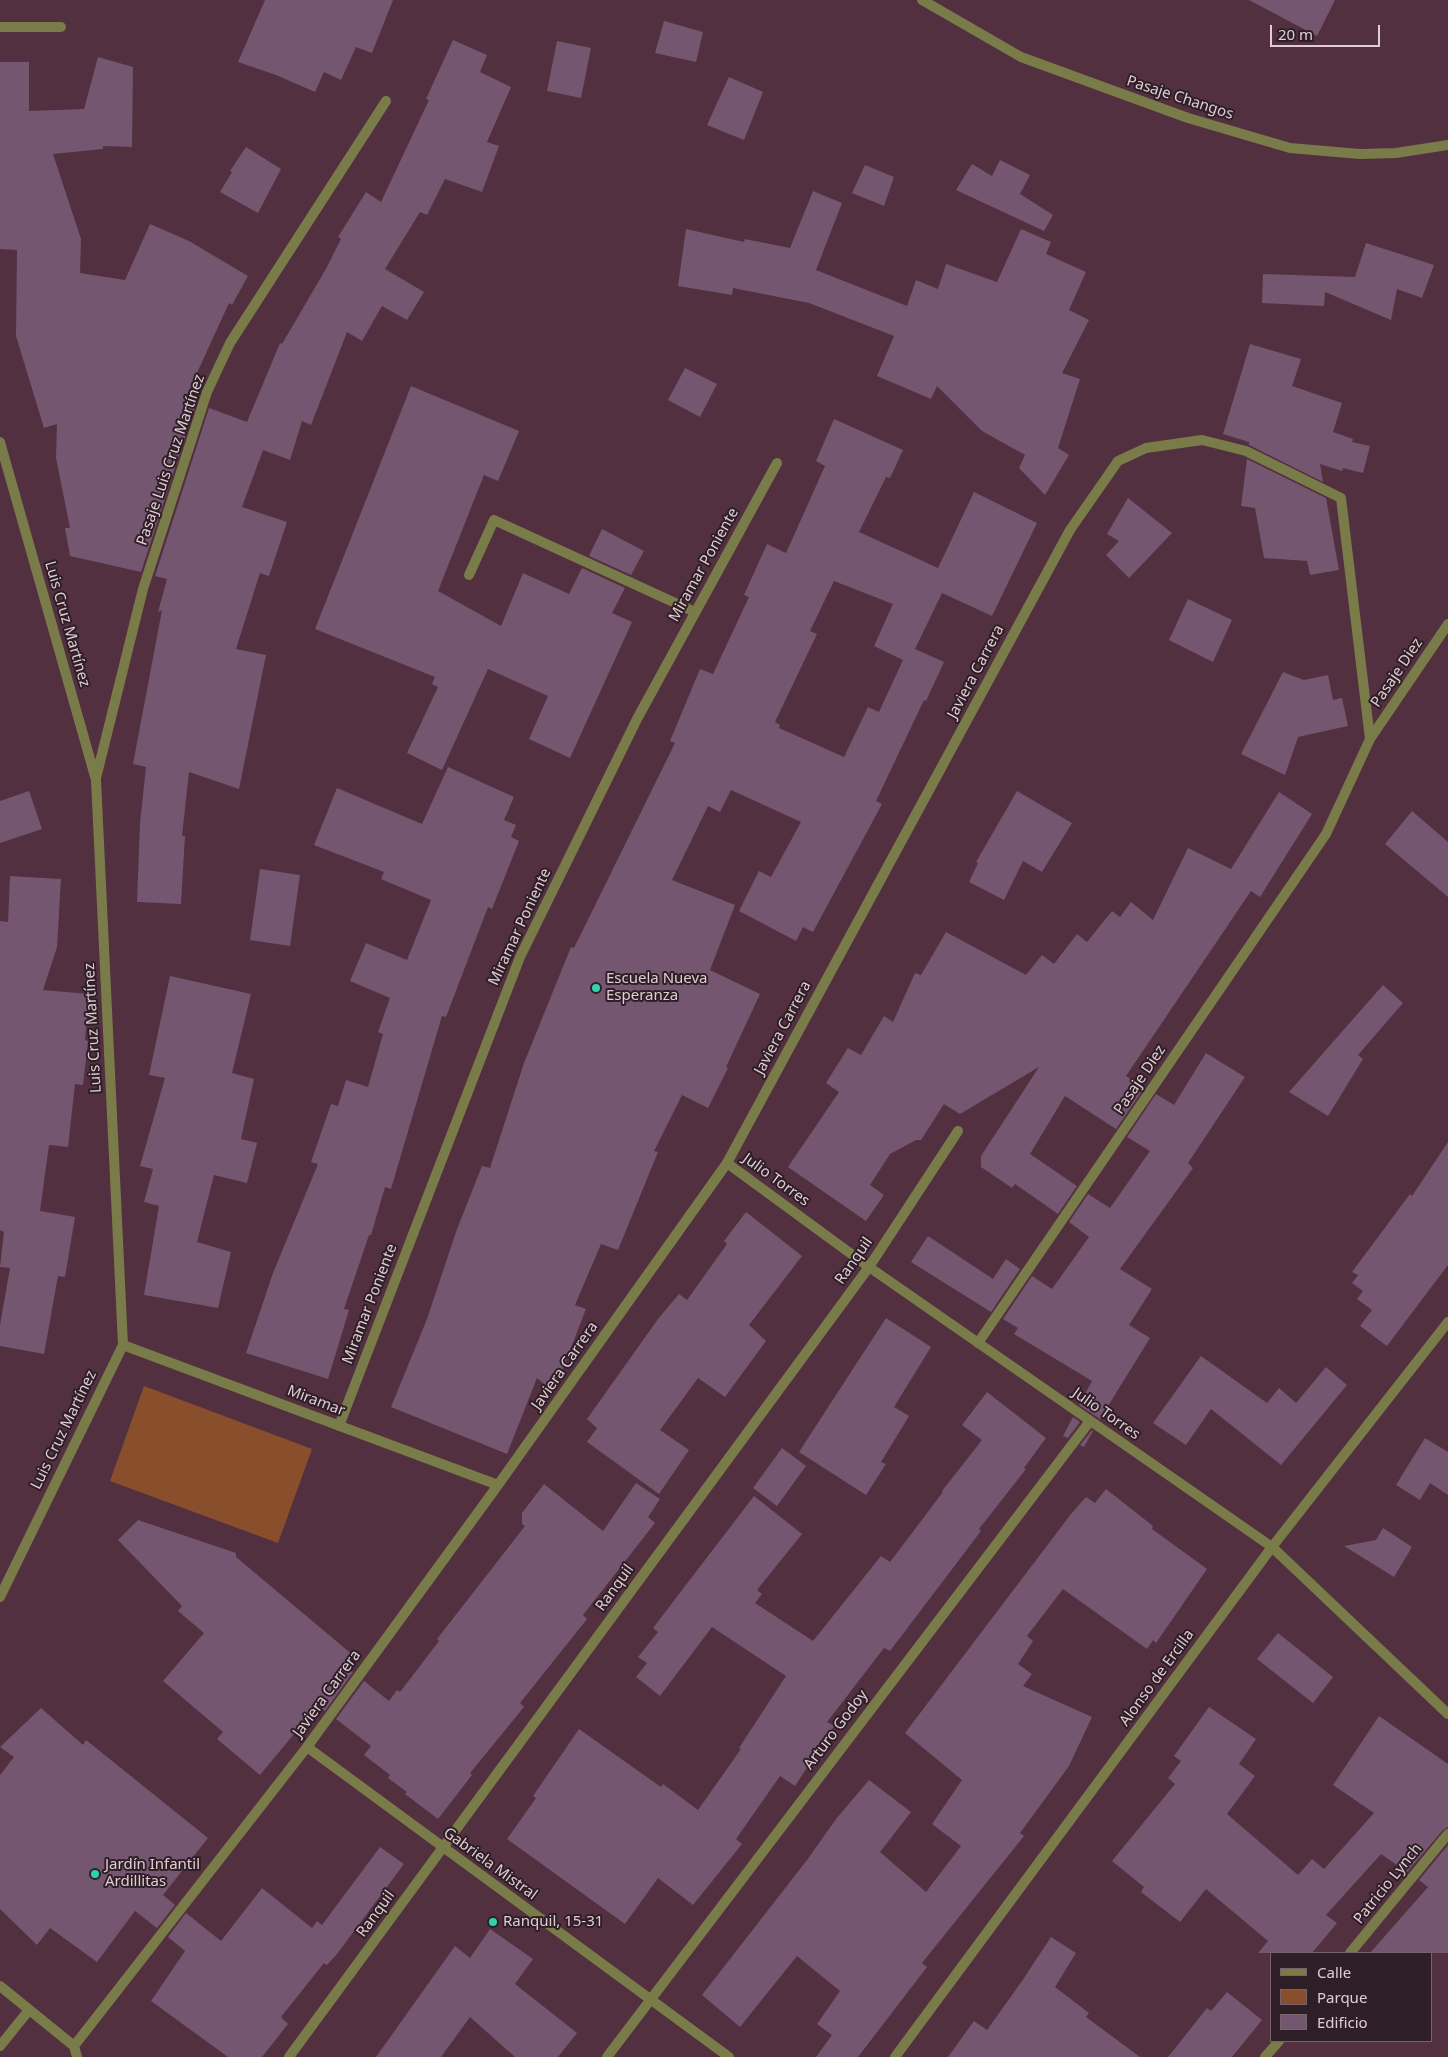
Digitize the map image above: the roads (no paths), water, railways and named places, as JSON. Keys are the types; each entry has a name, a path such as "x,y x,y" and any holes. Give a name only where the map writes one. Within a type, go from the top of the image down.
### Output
{"street":[{"name":"Pasaje Changos","path":"922,0 1021,58 1188,118 1290,148 1360,154 1396,153 1448,145"},
{"path":"0,27 62,27"},
{"name":"Pasaje Luis Cruz Martínez","path":"96,780 143,589 207,392 230,343 386,101"},
{"name":"Javiera Carrera","path":"74,2046 308,1747 498,1485 727,1162 1070,530 1118,462 1146,448 1202,440 1246,451 1341,498 1370,739"},
{"name":"Luis Cruz Martínez","path":"0,442 96,780 122,1344 0,1597"},
{"name":"Miramar Poniente","path":"339,1426 520,956 636,719 777,463"},
{"path":"469,575 494,520 695,612"},
{"name":"Pasaje Diez","path":"978,1343 1326,834 1370,739 1448,624"},
{"name":"Ranquil","path":"289,2057 869,1267 958,1131"},
{"name":"Julio Torres","path":"727,1162 869,1267 1272,1547 1448,1714"},
{"name":"Alonso de Ercilla","path":"895,2057 1272,1547 1448,1322"},
{"name":"Miramar","path":"122,1344 498,1485"},
{"name":"Arturo Godoy","path":"607,2057 1090,1421"},
{"name":"Gabriela Mistral","path":"308,1747 729,2057"},
{"name":"Patricio Lynch","path":"1351,1952 1448,1834"},
{"path":"0,1986 74,2046 77,2057"},
{"path":"0,2046 28,2010"},
{"path":"1266,2057 1278,2042"}],"place":[{"name":"Escuela Nueva Esperanza","path":"596,988"},
{"name":"Jardín Infantil Ardillitas","path":"95,1874"},
{"name":"Ranquil, 15-31","path":"493,1922"}]}
